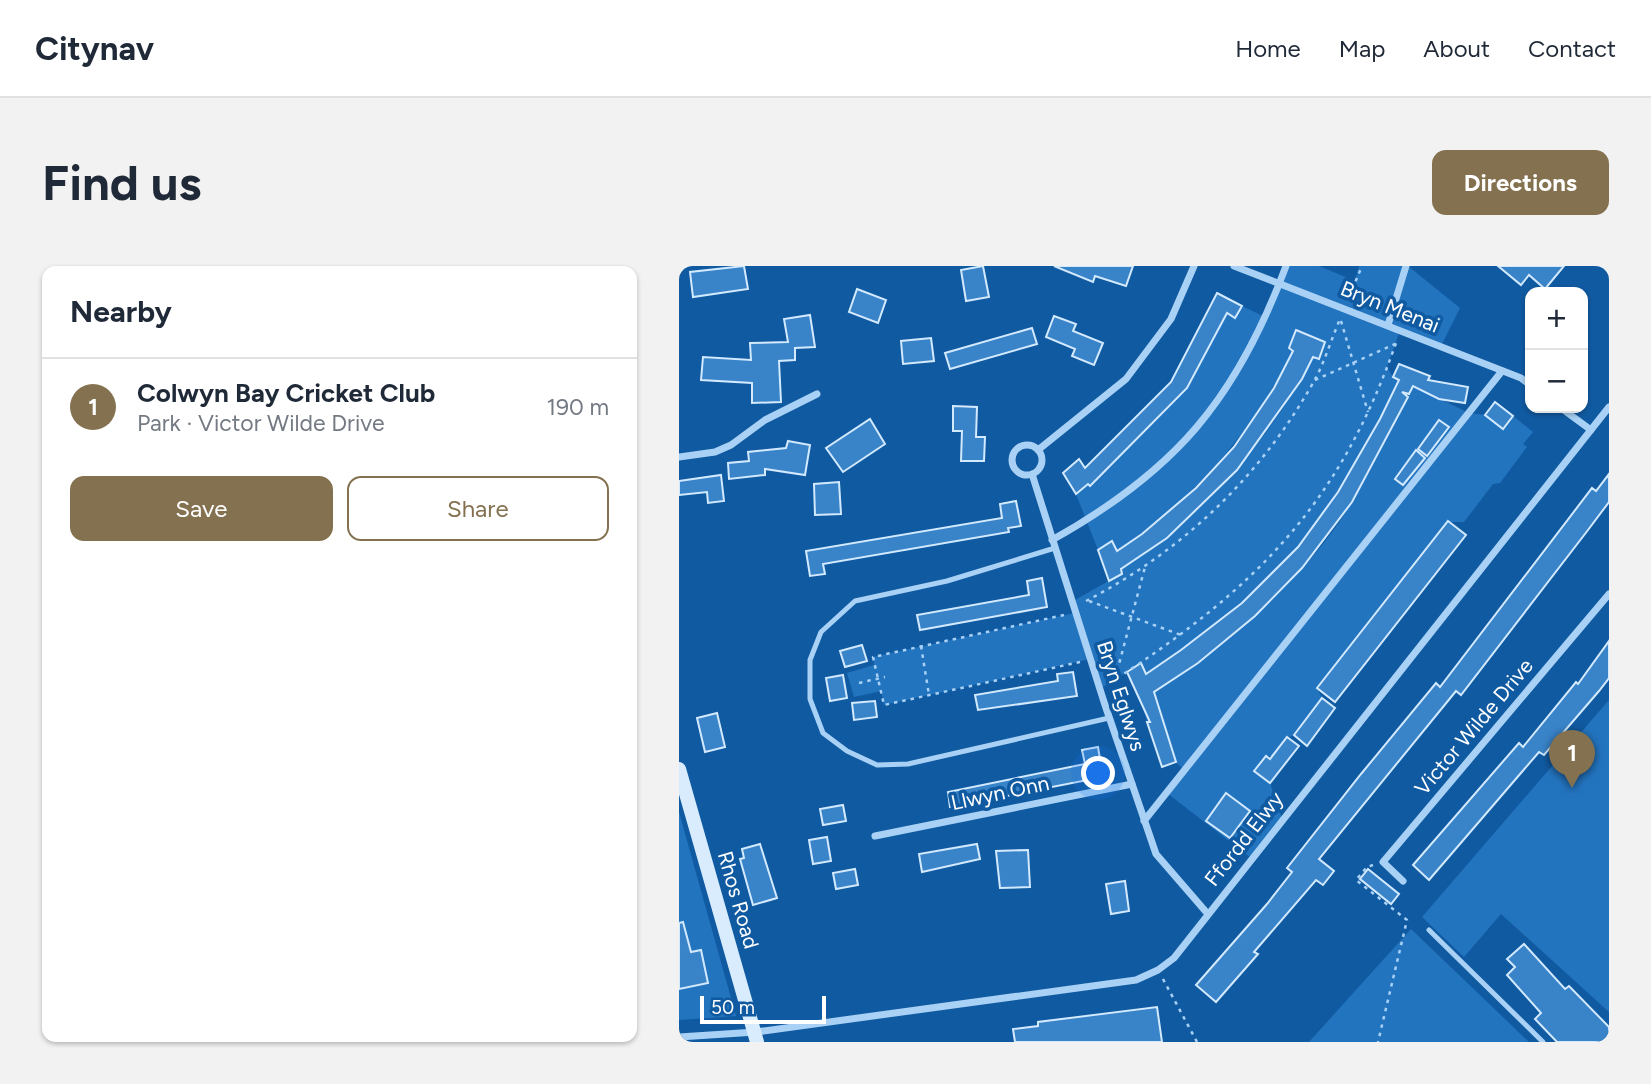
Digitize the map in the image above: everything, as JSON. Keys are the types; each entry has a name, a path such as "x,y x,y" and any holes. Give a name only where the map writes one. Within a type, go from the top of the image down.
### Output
{"main road":[{"name":"Rhos Road","path":"679,769 756,1037"}],"street":[{"path":"1038,450 1126,379 1171,319 1194,266"},
{"name":"Bryn Menai","path":"1234,266 1502,370 1525,382"},
{"path":"1053,544 1133,490 1170,456 1209,414 1240,369 1286,266"},
{"path":"1388,325 1406,266"},
{"path":"1145,821 1502,370"},
{"path":"679,457 715,452 731,445 765,420 817,394"},
{"name":"Ffordd Elwy","path":"679,1037 756,1037 1136,980 1158,970 1174,958 1609,407"},
{"path":"1568,413 1591,430"},
{"path":"1024,445 1038,450 1041,465 1033,474 1016,471 1011,456 1024,445"},
{"name":"Bryn Eglwys","path":"1033,474 1109,718 1156,854 1207,913"},
{"name":"Victor Wilde Drive","path":"1383,862 1609,594"},
{"name":"Llwyn Onn","path":"875,836 1132,784"},
{"path":"1383,862 1403,881"}],"lane":[{"path":"1053,544 947,581 855,601 821,632 810,660 810,699 823,733 848,751 877,765 908,764 1109,718"},
{"path":"1429,930 1543,1042"}],"path":[{"path":"1344,308 1361,266"},
{"path":"1090,659 884,705 873,657 1075,610 1145,567 1194,532 1245,481 1288,424 1314,381 1340,318 1369,413"},
{"path":"1100,690 1181,635 1252,577 1290,536 1325,489 1369,413 1400,330"},
{"path":"1314,381 1395,344"},
{"path":"1115,680 1145,567"},
{"path":"1087,601 1181,635"},
{"path":"921,646 929,695"},
{"path":"859,682 885,677"},
{"path":"1378,1042 1407,920 1356,880 1367,867 1383,862"},
{"path":"1158,970 1197,1042"}],"shaded area":[{"path":"1286,266 1319,266 1355,281 1359,266 1408,266 1460,308 1441,346 1400,330 1387,367 1393,377 1399,380 1354,468 1313,529 1262,584 1225,616 1146,674 1141,663 1100,689 1090,659 884,705 881,691 854,697 847,673 874,665 873,657 1075,613 1075,600 1121,574 1121,569 1205,501 1254,448 1295,389 1313,357 1319,358 1325,342 1296,330 1289,348 1293,351 1276,382 1218,463 1171,509 1117,551 1112,541 1098,550 1076,494 1088,484 1091,486 1187,388 1227,313 1235,318 1242,306 1265,317"},
{"path":"1413,386 1469,413 1485,415 1503,429 1513,416 1533,432 1523,444 1527,447 1500,483 1493,484 1464,522 1448,522 1317,688 1322,698 1294,735 1287,738 1273,756 1266,756 1254,771 1270,783 1282,818 1251,858 1167,793 1184,770 1176,762 1162,718 1147,722 1143,706 1157,700 1154,692 1210,652 1264,607 1313,556 1361,486"},
{"path":"1609,700 1609,1012 1501,914 1464,957 1422,917"},
{"path":"679,812 736,1016 679,1020"},
{"path":"1411,929 1529,1042 1309,1042"}],"building":[{"path":"744,266 748,289 693,297 690,272"},
{"path":"983,266 989,297 966,301 961,270"},
{"path":"1054,266 1133,266 1126,286 1095,276 1093,282"},
{"path":"1498,266 1564,266 1547,287 1543,287 1529,275 1521,285"},
{"path":"857,289 886,300 878,323 849,312"},
{"path":"1217,293 1242,306 1235,318 1227,313 1187,388 1090,486 1088,484 1076,494 1063,473 1079,459 1085,468 1171,382"},
{"path":"810,315 815,347 795,348 795,360 779,361 781,402 752,403 752,383 701,380 703,357 751,360 750,343 788,342 784,319"},
{"path":"1054,316 1076,324 1073,331 1103,343 1094,365 1072,356 1075,349 1046,337"},
{"path":"1032,328 1037,344 950,369 945,353"},
{"path":"1296,330 1325,342 1319,359 1313,357 1302,379 1237,470 1167,538 1121,569 1122,574 1109,581 1098,550 1112,541 1117,551 1142,534 1196,488 1234,447 1274,388 1293,351 1289,348"},
{"path":"931,338 934,361 903,364 901,341"},
{"path":"1399,364 1430,376 1428,380 1468,387 1465,403 1439,399 1413,386 1409,394 1402,392 1408,397 1352,502 1302,568 1255,616 1198,663 1154,692 1176,762 1162,767 1147,722 1150,722 1127,672 1141,663 1146,674 1181,650 1242,603 1298,547 1338,492 1380,419 1399,380 1393,377"},
{"path":"1495,402 1513,416 1503,429 1485,415"},
{"path":"953,406 977,407 976,437 985,437 984,461 961,461 962,431 953,431"},
{"path":"870,419 885,444 843,472 826,448"},
{"path":"1439,420 1449,427 1427,456 1418,449"},
{"path":"788,441 810,445 805,475 765,469 765,475 729,479 728,463 749,461 748,452 786,448"},
{"path":"1416,450 1425,458 1403,485 1395,479"},
{"path":"1609,474 1609,502 1461,695 1456,691 1319,859 1334,871 1323,885 1316,880 1254,952 1258,954 1216,1002 1196,985 1267,904 1292,872 1287,868 1361,774 1436,683 1440,687 1592,488 1596,491"},
{"path":"721,475 724,501 708,503 707,492 679,495 679,481"},
{"path":"839,482 841,514 815,515 814,484"},
{"path":"1016,501 1021,526 1008,528 1009,532 823,564 825,574 810,576 806,551 1002,518 1000,504"},
{"path":"1448,521 1466,535 1335,702 1317,688"},
{"path":"1042,578 1047,607 920,630 917,615 1029,595 1027,581"},
{"path":"1609,641 1609,678 1544,755 1539,752 1429,880 1413,865 1519,743 1523,747 1576,682 1578,684"},
{"path":"862,645 867,661 845,667 840,651"},
{"path":"1073,672 1077,696 978,710 975,695 1058,681 1057,674"},
{"path":"843,675 847,698 830,701 826,678"},
{"path":"1322,698 1335,708 1307,746 1294,735"},
{"path":"875,701 877,717 854,720 852,703"},
{"path":"717,713 725,747 705,752 697,718"},
{"path":"1287,737 1299,746 1270,783 1254,771 1266,756 1270,759"},
{"path":"1098,747 1103,777 950,807 948,792 1085,764 1082,750"},
{"path":"1226,793 1250,811 1230,838 1206,821"},
{"path":"843,805 846,821 823,825 820,809"},
{"path":"827,837 831,861 813,864 809,840"},
{"path":"760,844 777,898 753,905 740,859 744,858 742,849"},
{"path":"977,844 980,859 922,872 919,854"},
{"path":"1028,850 1030,887 1000,888 996,851"},
{"path":"855,869 858,885 836,889 833,873"},
{"path":"1368,869 1399,894 1391,904 1360,879"},
{"path":"1125,881 1129,911 1111,914 1106,884"},
{"path":"683,922 691,952 701,950 708,983 679,989 679,923"},
{"path":"1524,944 1565,989 1569,986 1609,1027 1609,1042 1557,1042 1535,1019 1541,1013 1507,975 1515,967 1507,959"},
{"path":"1157,1007 1162,1042 1015,1042 1013,1029 1038,1026 1038,1022"}],"place":[{"name":"Colwyn Bay Cricket Club","path":"1572,788"}]}
